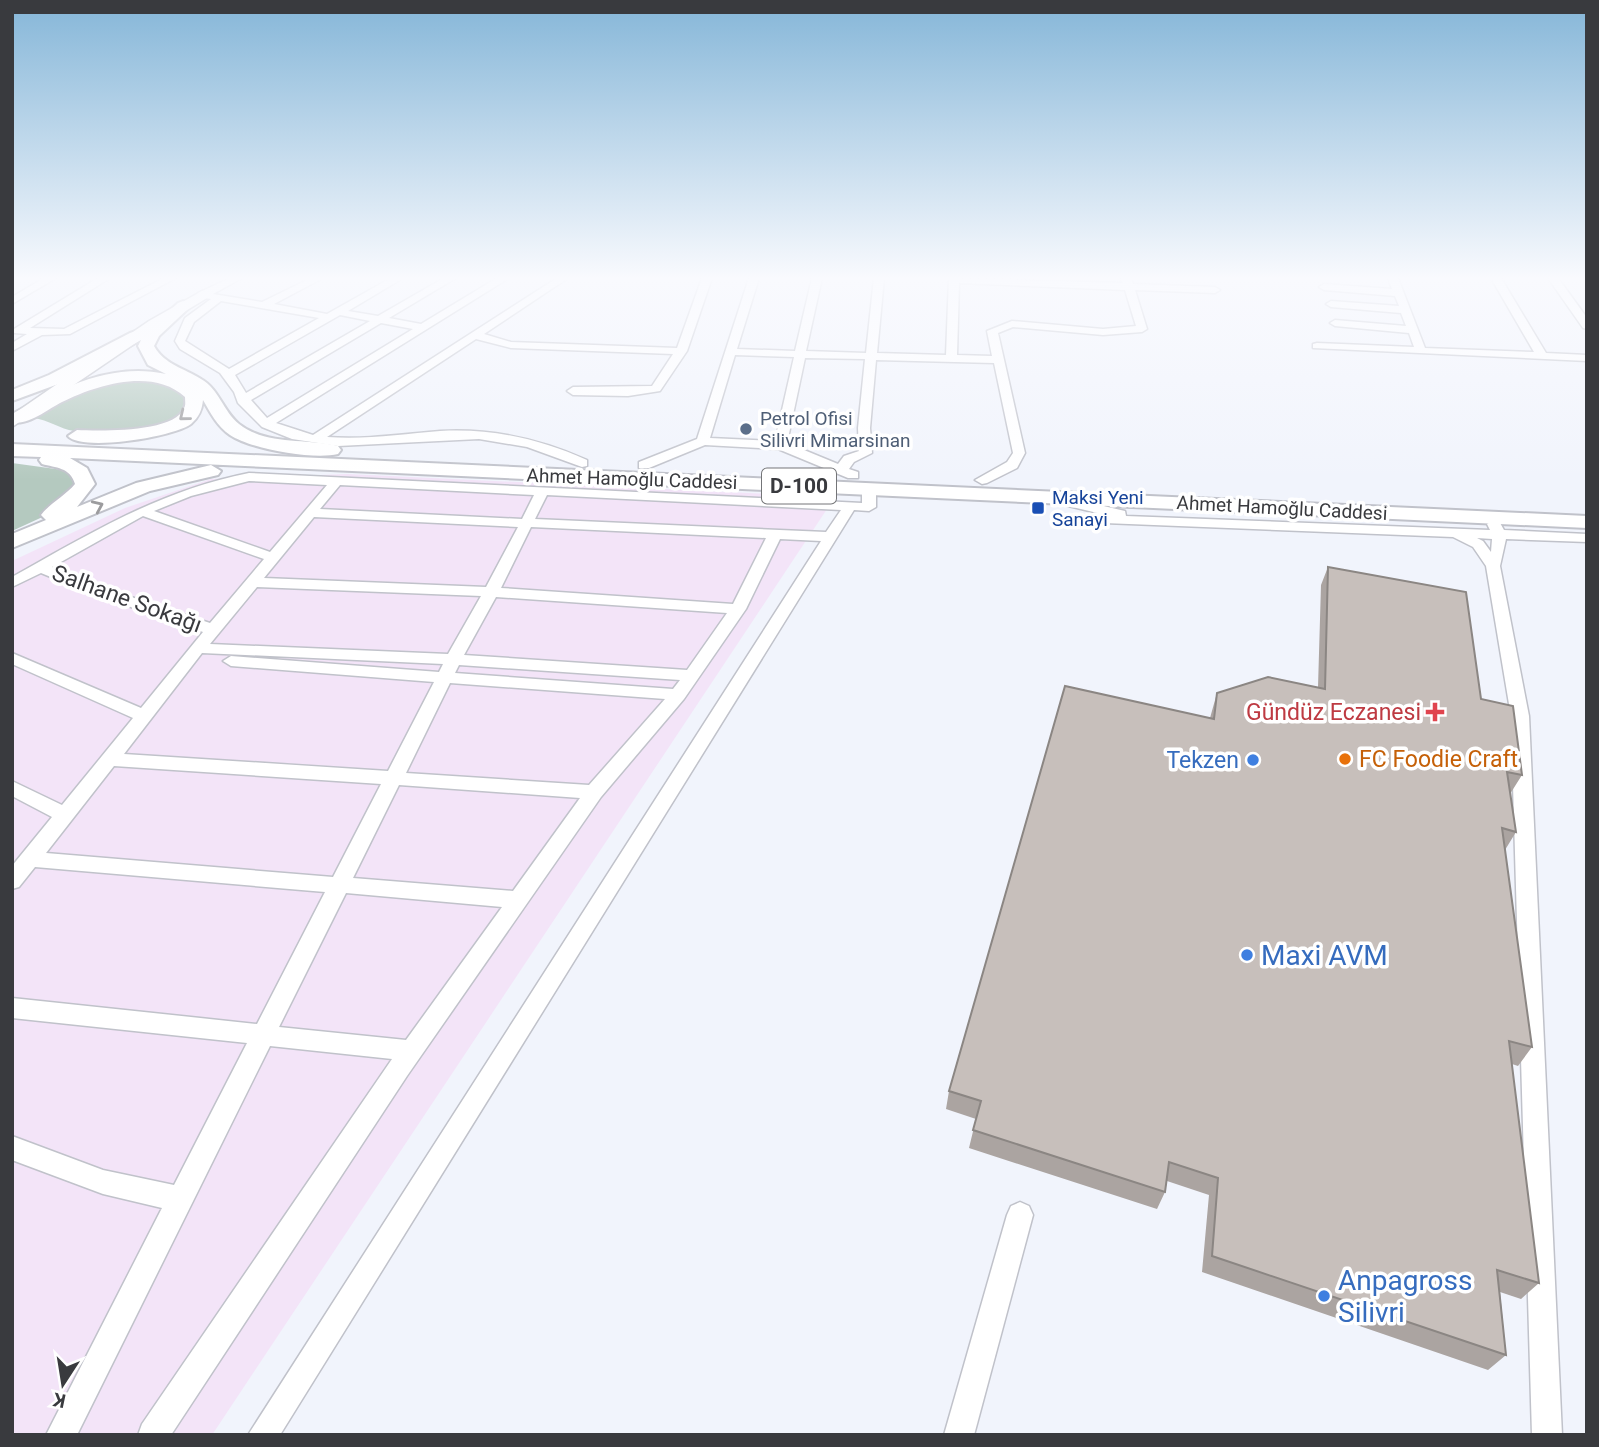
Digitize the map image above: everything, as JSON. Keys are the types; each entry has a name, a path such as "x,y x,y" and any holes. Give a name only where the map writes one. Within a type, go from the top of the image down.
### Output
{"highway":[{"path":"12,396 55,379 118,346"},
{"path":"146,346 149,357 200,385 231,426 252,438 374,454"},
{"path":"61,388 86,377 113,372 145,370 180,375"},
{"path":"126,377 154,378 176,383 190,391 195,402 190,414 180,421 143,435 14,429 83,386 126,377"},
{"name":"Ahmet Hamoğlu Caddesi","path":"14,429 374,454 644,465 854,478 1049,497 1495,526 1587,522"},
{"path":"12,452 75,466 81,472 85,484 80,493 60,510 12,533"},
{"name":"Ahmet Hamoğlu Caddesi","path":"12,452 339,474 982,480 1587,508"},
{"path":"12,542 135,490 188,474 228,469 339,474"}],"main road":[{"path":"14,429 61,388 122,346"}],"street":[{"path":"184,346 228,374 242,400 257,418 293,435 361,442 443,435 487,435 543,445 582,463"},
{"path":"228,374 278,346"},
{"path":"242,400 335,346"},
{"path":"266,424 394,346"},
{"path":"316,439 457,346"},
{"path":"526,346 681,351"},
{"path":"573,391 628,393 656,389 683,346"},
{"path":"703,441 731,346"},
{"path":"780,445 802,346"},
{"path":"12,583 142,511 205,486 249,477 339,474 543,491 869,507 854,478 849,459 866,453 864,428 872,346"},
{"path":"951,346 951,358"},
{"path":"982,480 1012,465 1019,453 996,346"},
{"path":"1317,346 1587,358"},
{"path":"1419,346 1421,351"},
{"path":"1536,346 1542,356"},
{"path":"729,352 999,360"},
{"path":"644,465 703,441 780,445 854,478"},
{"path":"12,881 339,474"},
{"path":"61,1435 393,778 543,491"},
{"path":"1049,497 1127,515 1201,521"},
{"path":"263,1435 850,506"},
{"path":"142,511 272,557"},
{"path":"308,513 831,537"},
{"path":"1104,519 1455,532 1495,526 1587,538"},
{"path":"1493,566 1500,545 1495,526"},
{"path":"1455,532 1478,544 1493,566 1520,716 1547,1435"},
{"path":"153,1435 411,1051 594,792 678,695 738,609 775,535"},
{"name":"Salhane Sokağı","path":"40,567 90,588 214,630"},
{"path":"253,582 491,592 738,609"},
{"path":"194,653 450,668 691,676"},
{"path":"12,658 145,716"},
{"path":"450,668 678,695"},
{"path":"110,759 594,792"},
{"path":"12,788 65,815"},
{"path":"30,859 518,900"},
{"path":"12,1008 411,1051"},
{"path":"12,1149 103,1182 181,1199"},
{"path":"959,1435 1020,1215"}],"shaded area":[{"path":"347,474 835,497 212,1435 12,1435 12,561 125,508 211,479"}],"green space":[{"path":"134,380 152,381 181,389 191,407 166,424 136,433 74,431 33,418 81,393"},
{"path":"12,463 63,470 80,481 49,514 12,531"}],"building":[{"name":"Maxi AVM","path":"1328,567 1466,592 1481,699 1513,706 1522,775 1507,772 1516,832 1502,828 1532,1047 1509,1041 1539,1283 1497,1270 1506,1355 1212,1256 1218,1178 1169,1162 1165,1192 973,1130 981,1101 949,1091 1065,686 1214,719 1217,693 1268,677 1325,689"}],"place":[{"name":"Petrol Ofisi Silivri Mimarsinan","path":"746,429"},
{"name":"Maksi Yeni Sanayi","path":"1038,508"},
{"name":"Gündüz Eczanesi","path":"1435,712"},
{"name":"FC Foodie Craft","path":"1345,759"},
{"name":"Tekzen","path":"1253,760"},
{"name":"Maxi AVM","path":"1247,955"},
{"name":"Anpagross Silivri","path":"1324,1296"}]}
